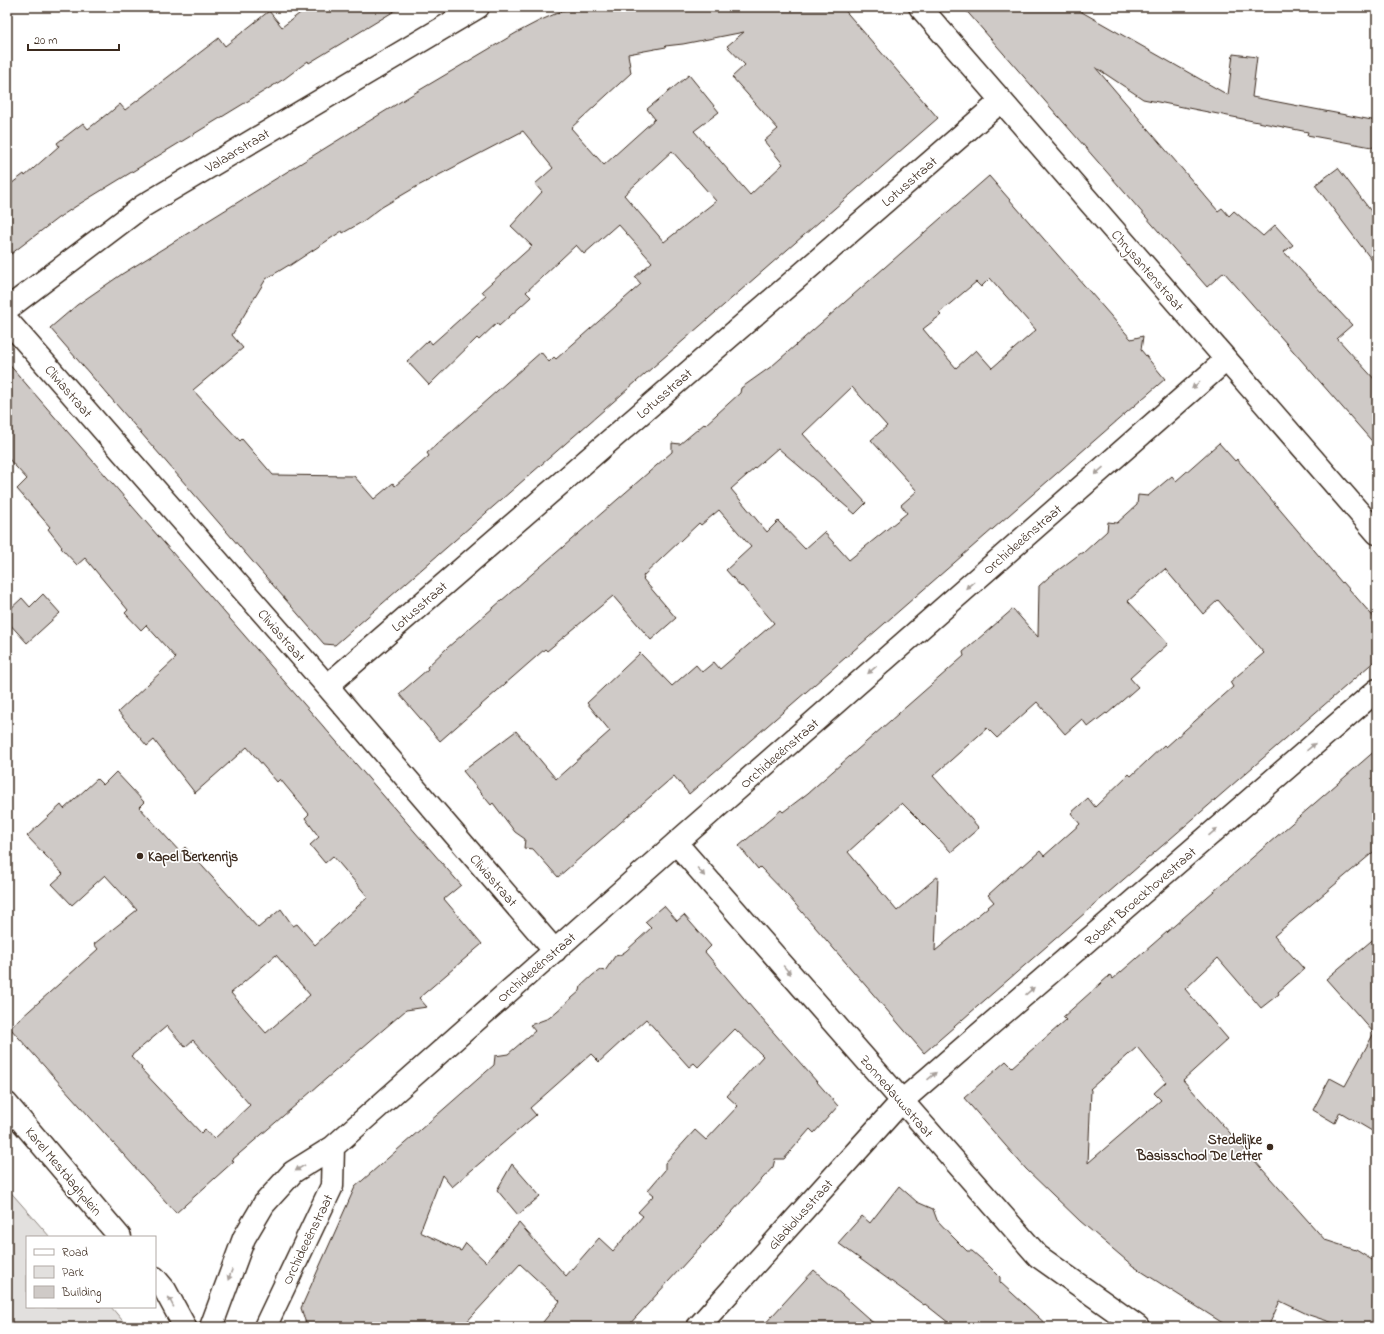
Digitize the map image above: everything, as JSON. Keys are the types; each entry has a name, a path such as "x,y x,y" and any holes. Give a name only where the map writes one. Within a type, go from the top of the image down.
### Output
{"street":[{"name":"Valaarstraat","path":"7,309 143,206 478,7"},
{"name":"Chrysantenstraat","path":"920,7 1377,533"},
{"name":"Lotusstraat","path":"327,686 1001,101"},
{"name":"Cliviastraat","path":"7,320 327,686 555,951"},
{"name":"Orchideeënstraat","path":"211,1327 244,1238 264,1204 293,1172 333,1147 676,843 1226,360"},
{"name":"Robert Broeckhovestraat","path":"902,1102 1377,690"},
{"name":"Zonnedauwstraat","path":"676,843 1038,1256 1138,1327"},
{"name":"Gladiolusstraat","path":"698,1327 902,1102"},
{"name":"Karel Mestdaghplein","path":"7,1104 119,1236"},
{"name":"Orchideeënstraat","path":"265,1327 332,1186 333,1147"},
{"path":"156,1279 165,1290 185,1327"}],"green space":[{"path":"7,1188 49,1236 26,1236 26,1308 112,1308 128,1327 7,1327"}],"building":[{"path":"308,7 401,7 309,63 308,61 284,79 81,203 58,218 7,257 7,187 24,174 25,176 59,146 57,143 83,123 88,129 120,104 125,110 219,38 225,46 269,11 282,27"},
{"path":"571,7 842,7 938,118 335,645 324,644 50,328 77,305 122,274 413,94 539,21","holes":["744,32 727,46 745,65 732,77 778,129 764,141 783,164 750,195 694,131 719,112 689,75 647,109 655,119 604,165 571,128 631,73 628,54","523,131 553,168 535,184 542,192 511,226 532,246 482,291 486,296 432,344 429,340 407,361 429,385 477,338 479,340 497,323 499,326 531,297 526,292 576,245 584,254 618,224 652,262 635,277 641,284 556,359 554,357 549,362 541,352 427,453 429,456 395,486 393,483 374,499 354,476 273,475 242,439 240,441 193,390 243,348 232,335 266,279 289,266 342,231 343,233 362,222 382,207 416,187","672,151 716,201 664,242 624,195"]},
{"path":"963,7 1073,7 1228,95 1233,54 1257,57 1252,97 1377,121 1377,148 1307,135 1308,132 1143,99 1095,67 1218,211 1222,208 1229,216 1234,211 1263,236 1275,225 1293,245 1284,252 1352,325 1337,338 1377,382 1377,447 1224,272 1207,287"},
{"path":"1338,168 1377,219 1377,267 1315,185"},
{"path":"989,176 1131,339 1143,336 1141,350 1165,379 689,794 674,776 558,877 533,849 524,848 525,839 515,832 493,803 491,805 463,771 516,731 556,779 610,731 587,703 640,653 672,686 696,665 702,672 714,662 720,669 774,623 726,570 751,547 719,510 701,525 699,523 643,576 643,579 676,618 651,640 613,596 547,651 545,649 440,741 399,694 428,669 427,667 447,648 672,452 672,443 680,444 704,424 705,425 740,393 741,388 772,366","holes":["990,278 1036,330 992,368 976,350 956,368 923,329 941,315 939,313 976,282 981,287","852,387 887,426 871,440 917,491 901,505 907,513 849,560 824,532 805,549 778,521 767,532 731,489 778,448 855,514 866,503 803,434"]},
{"path":"7,362 461,885 444,899 482,944 419,998 427,1007 406,1010 232,1160 234,1161 176,1213 10,1028 98,949 94,944 137,910 105,875 72,905 52,884 63,874 27,836 61,805 64,809 97,779 103,785 116,772 144,802 139,807 180,852 185,847 258,928 281,909 293,926 297,924 315,945 368,897 333,856 325,863 310,845 319,837 305,818 309,814 280,779 277,782 247,747 195,793 154,740 147,746 118,712 176,658 146,625 141,630 125,613 128,610 85,558 77,565 61,548 62,547 48,529 50,527 17,489 27,479 7,457","holes":["276,955 310,995 266,1033 231,993","167,1026 185,1047 193,1040 250,1105 214,1139 205,1129 201,1133 141,1069 142,1068 131,1056"]},
{"path":"1219,443 1235,461 1237,459 1342,583 1343,582 1377,621 1377,659 924,1053 789,897 760,867 758,869 739,846 781,810 783,812 808,793 964,656 963,652 1013,609 1038,637 1039,586 1081,553 1083,553 1107,531 1108,522 1117,523 1137,505 1138,495 1148,496 1172,476 1176,481","holes":["1165,569 1203,614 1218,600 1264,653 1230,682 1233,687 1166,747 1164,745 1131,776 1129,774 1095,807 1088,798 1071,813 1080,824 1044,856 1040,851 1023,866 1021,865 988,895 994,902 935,951 938,876 897,911 848,852 902,803 951,852 979,828 933,776 987,728 997,738 1037,702 1065,734 1082,719 1088,727 1106,713 1107,714 1138,687 1130,678 1168,644 1128,601"]},
{"path":"43,594 60,613 27,643 7,621 7,612 22,598 30,607"},
{"path":"1377,749 1377,849 1274,936 1304,969 1278,992 1279,994 1261,1008 1218,958 1185,989 1228,1039 1183,1080 1325,1240 1356,1250 1377,1263 1377,1327 1346,1327 1309,1315 1280,1301 1268,1327 1229,1327 1133,1266 1080,1221 1026,1169 964,1098 1006,1061 1012,1067 1066,1020 1063,1017 1110,975 1113,979","holes":["1137,1047 1166,1082 1154,1093 1161,1100 1088,1163 1090,1089"]},
{"path":"664,906 677,921 684,915 711,946 705,952 838,1106 814,1133 810,1129 784,1159 775,1159 773,1167 627,1327 539,1327 560,1301 520,1264 462,1327 307,1327 301,1308 355,1187 494,1065 495,1056 508,1054 535,1031 530,1025 549,1018 580,991 581,986 593,975 600,970 605,971 615,956 626,951 651,928 645,922","holes":["646,1019 689,1067 694,1063 698,1067 735,1029 763,1056 727,1096 738,1106 706,1140 695,1130 665,1163 665,1170 648,1190 654,1195 638,1212 643,1216 613,1251 599,1238 566,1276 519,1223 486,1262 466,1243 461,1251 420,1232 442,1175 452,1187 536,1115 530,1108 591,1054 599,1062"]},
{"path":"1377,936 1377,1134 1340,1112 1335,1123 1313,1110 1330,1078 1345,1086 1374,1033 1326,979"},
{"path":"512,1164 540,1196 518,1215 497,1190"},
{"path":"899,1186 917,1202 933,1209 937,1220 951,1235 967,1251 972,1251 986,1263 1000,1277 1000,1282 1049,1327 954,1327 925,1304 924,1305 838,1243 862,1216 870,1223"},
{"path":"814,1270 878,1327 762,1327"}],"place":[{"name":"Kapel Berkenrijs","path":"140,856"},
{"name":"Stedelijke Basisschool De Letter","path":"1270,1147"}]}
